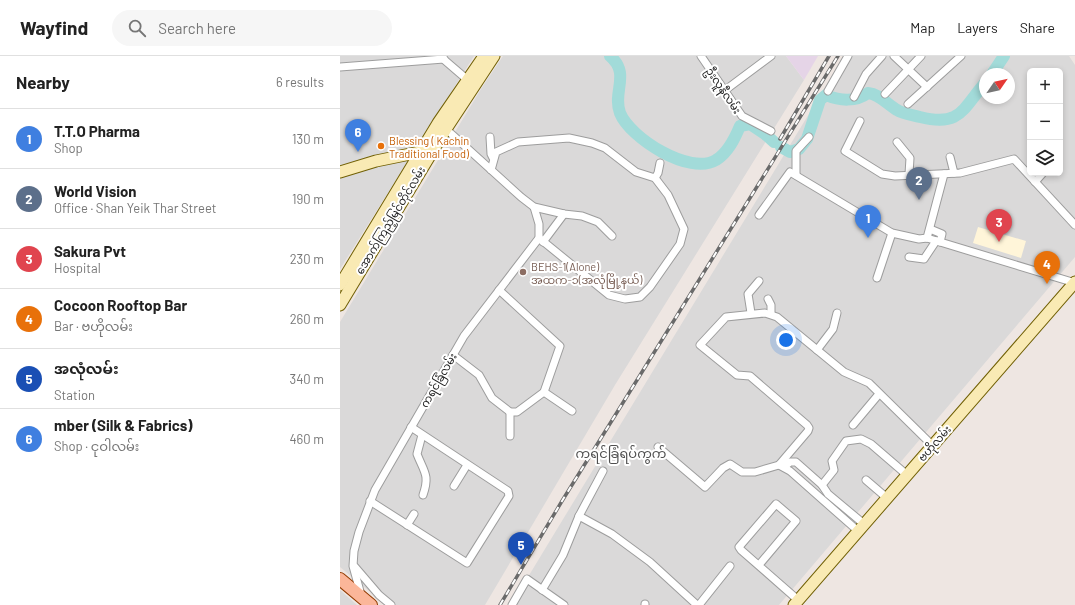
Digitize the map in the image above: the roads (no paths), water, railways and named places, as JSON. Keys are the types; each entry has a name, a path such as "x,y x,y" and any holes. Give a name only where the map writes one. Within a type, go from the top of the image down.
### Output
{"main road":[{"name":"အောက်ကြည့်မြင်တိုင်လမ်း","path":"340,285 357,265 434,149 471,83 484,56"},
{"name":"အောက်ကြည့်မြင်တိုင်လမ်း","path":"340,305 357,265 421,152 471,83 494,56"},
{"path":"340,172 376,161 434,149"},
{"name":"ဗဟိုလမ်း","path":"796,602 1075,283"},
{"path":"340,579 372,605"}],"street":[{"name":"ဦးလူနီလမ်း","path":"700,56 742,116 771,131"},
{"path":"724,91 771,56"},
{"path":"828,91 848,56"},
{"path":"854,97 866,74 882,56"},
{"path":"894,56 927,87"},
{"path":"885,94 921,56"},
{"path":"908,104 961,56"},
{"path":"341,66 442,58 471,83"},
{"path":"860,121 845,149 847,152 882,174 895,176 909,174 954,173 983,168 1014,158 1075,226"},
{"path":"446,129 534,207 564,214 582,216 598,222 612,236"},
{"path":"490,137 491,154 493,158"},
{"path":"796,175 796,151 809,137"},
{"path":"491,170 493,158 496,152 518,142 569,138 592,143 605,148 636,172 655,178 668,195 684,229 680,244 650,287 640,297 625,299 609,295 541,240 534,207"},
{"path":"897,142 910,158 909,174"},
{"path":"950,157 954,173"},
{"path":"655,178 658,173 660,163"},
{"path":"759,215 787,173 790,172 892,233 919,239 927,238 938,241 1075,283"},
{"path":"927,238 944,174"},
{"path":"1035,182 1040,176"},
{"name":"ကရင်ခြံလမ်း","path":"353,566 356,543 370,501 464,336 499,290 564,214"},
{"path":"909,256 924,259 938,241 942,234 930,229"},
{"path":"877,278 892,233"},
{"path":"751,314 748,294 759,281"},
{"path":"453,355 479,375 492,398 510,412 517,412 523,409 544,392 559,348 558,343 499,290"},
{"path":"768,299 771,305 771,314"},
{"path":"817,350 833,329 837,313"},
{"path":"782,466 808,431 807,425 750,376 737,376 700,345 721,320 730,316 771,314 844,372 866,381 932,445"},
{"path":"544,392 572,411"},
{"path":"853,425 879,394"},
{"path":"510,412 510,436"},
{"path":"370,501 467,563 509,494 411,427"},
{"path":"422,435 417,454 426,473 427,483 423,495"},
{"path":"822,485 834,470 832,461 846,441 861,439 871,444 907,475"},
{"path":"658,447 705,487 722,468 730,464 742,472 755,472 782,466 790,462 796,462 822,485 828,494 861,527"},
{"path":"454,486 467,465"},
{"path":"782,466 861,527"},
{"path":"542,590 563,555 579,516 603,471"},
{"path":"866,480 886,498"},
{"path":"759,565 796,521 776,504 739,547 796,602"},
{"path":"407,525 414,514"},
{"path":"579,516 612,534 644,558 694,604 730,566"},
{"path":"353,566 361,596"},
{"path":"353,566 379,595 391,605"},
{"path":"512,605 527,579 564,605"}],"waterway":[{"path":"610,56 616,63 619,70 620,83 618,105 620,113 626,123 636,133 662,152 677,159 691,163 705,164 716,160 724,153 731,145 740,126 750,124 774,142"},
{"path":"996,68 1004,56"},
{"path":"781,147 790,152 799,149 807,139 820,100 826,95 848,100 858,98 868,93 879,97 899,111 933,120 944,120 959,114 979,90"}],"railway":[{"path":"780,139 829,56"},
{"path":"500,605 562,501 838,56"}],"place":[{"name":"Blessing ( Kachin Traditional Food)","path":"381,146"},
{"name":"mber (Silk & Fabrics)","path":"358,152"},
{"name":"World Vision","path":"919,200"},
{"name":"T.T.O Pharma","path":"868,238"},
{"name":"Sakura Pvt","path":"999,242"},
{"name":"BEHS-1(Alone) အထက-၁(အလုံမြို့နယ်)","path":"523,272"},
{"name":"Cocoon Rooftop Bar","path":"1047,284"},
{"name":"အလုံလမ်း","path":"521,565"}],"district":[{"name":"ကရင်ခြံရပ်ကွက်","path":"621,453"}]}
